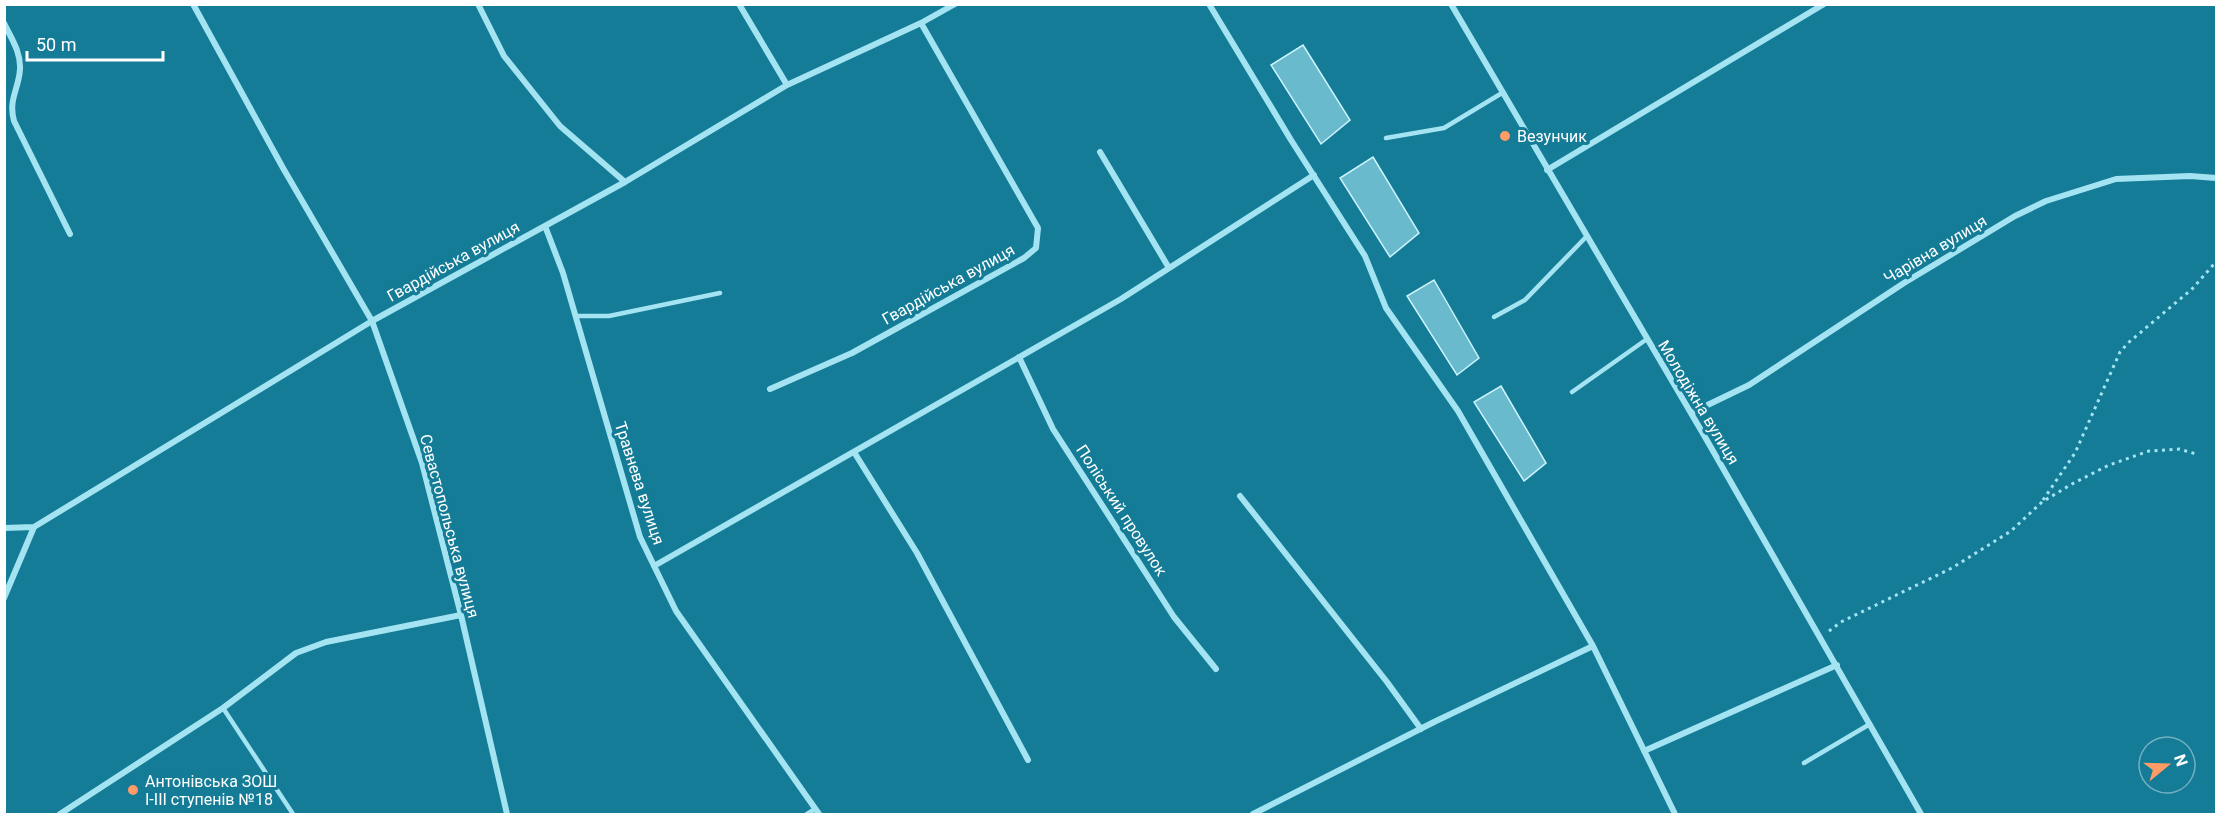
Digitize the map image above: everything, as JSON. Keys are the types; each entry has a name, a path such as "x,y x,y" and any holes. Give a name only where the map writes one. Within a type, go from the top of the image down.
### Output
{"street":[{"name":"Севастопольська вулиця","path":"193,4 283,168 372,321 422,463 461,615 507,814"},
{"path":"478,4 504,56 560,126 625,182"},
{"path":"739,4 787,85"},
{"name":"Гвардійська вулиця","path":"4,528 34,527 372,321 625,182 787,85 921,23 955,4"},
{"path":"1209,4 1365,256 1386,308 1458,411 1593,646 1675,814"},
{"name":"Молодіжна вулиця","path":"1451,4 1837,665 1921,814"},
{"path":"1547,170 1824,4"},
{"path":"4,23 19,53 20,70 11,110 14,121 70,234"},
{"name":"Гвардійська вулиця","path":"770,389 852,352 1024,258 1036,248 1038,228 921,23"},
{"path":"1100,152 1169,268"},
{"path":"654,566 1121,299 1314,175"},
{"name":"Чарівна вулиця","path":"1691,414 1749,385 1904,283 2015,216 2046,201 2116,179 2190,176 2217,178"},
{"name":"Травнева вулиця","path":"545,226 563,273 640,537 676,611 817,812"},
{"name":"Поліський провулок","path":"1019,357 1053,429 1174,617 1216,669"},
{"path":"854,452 917,553 1028,760"},
{"path":"1240,496 1387,682 1421,729"},
{"path":"4,598 34,527"},
{"path":"60,814 223,708 296,653 326,642 461,615"},
{"path":"1252,814 1593,646"},
{"path":"1644,752 1837,665"}],"lane":[{"path":"1386,138 1444,128 1502,93"},
{"path":"1494,317 1526,300 1586,237"},
{"path":"576,316 609,316 720,293"},
{"path":"1572,392 1647,339"},
{"path":"223,708 293,814"},
{"path":"1804,763 1870,724"},
{"path":"807,814 817,812"}],"path":[{"path":"1821,638 1841,622 1952,568 2011,531 2042,502 2074,453 2120,352 2128,342 2192,288 2214,264"},
{"path":"2042,502 2109,465 2149,451 2180,449 2196,454"}],"building":[{"path":"1303,45 1350,120 1321,144 1271,65"},
{"path":"1373,157 1419,233 1390,257 1340,178"},
{"path":"1434,280 1479,358 1457,375 1407,296"},
{"path":"1501,386 1546,463 1524,481 1474,402"}],"place":[{"name":"Везунчик","path":"1505,136"},
{"name":"Антонівська ЗОШ I-III ступенів №18","path":"133,790"}]}
